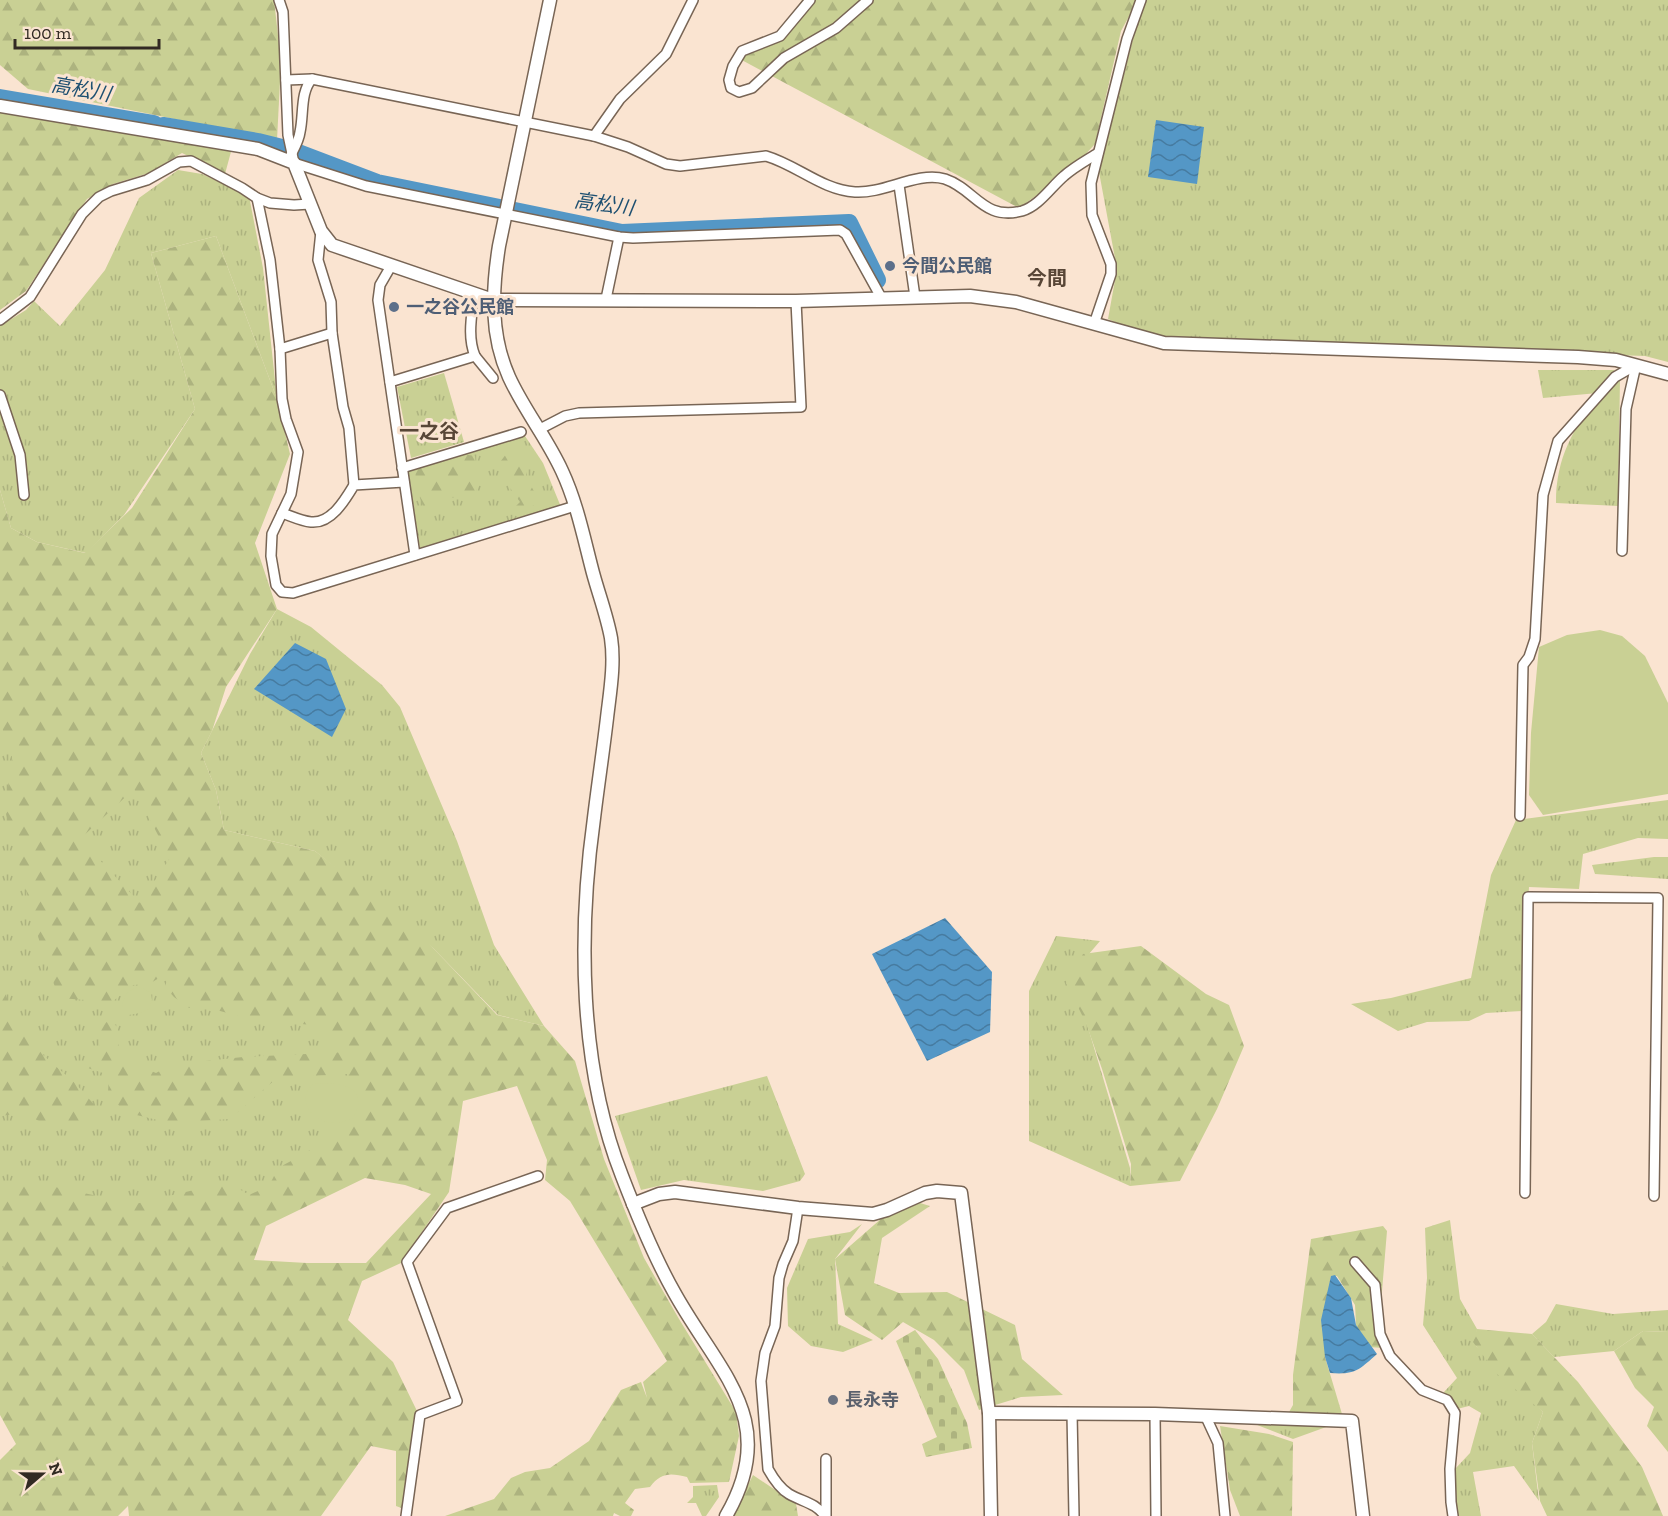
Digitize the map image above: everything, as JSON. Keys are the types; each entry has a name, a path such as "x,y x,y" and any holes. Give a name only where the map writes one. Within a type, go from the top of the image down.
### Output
{"street":[{"path":"279,0 283,12 292,159 321,231 333,245 493,300 796,301 915,297 993,298 1016,302 1164,343 1578,357 1616,360 1668,374"},
{"path":"550,0 506,210 494,279 496,333 508,376 564,474 575,506 611,639 611,687 590,841 584,930 590,1038 596,1087 603,1119 633,1204 674,1292 741,1402 748,1430 749,1452 741,1483 726,1516"},
{"path":"594,136 620,99 666,54 693,0"},
{"path":"810,0 780,36 742,51 733,66 729,80 731,88 739,92 752,88 783,58 836,27 868,0"},
{"path":"1094,324 1111,274 1111,264 1092,215 1091,183 1127,39 1141,0"},
{"path":"286,80 312,79 594,136 628,147 666,164 680,166 766,156 778,159 827,186 841,191 872,191 924,178 938,177 950,181 984,207 999,213 1012,213 1034,205 1065,174 1098,153"},
{"path":"292,159 301,130 306,86 312,79"},
{"path":"0,106 258,149 366,186 506,210 619,237 840,230 846,234 882,299"},
{"path":"0,320 30,297 82,214 99,197 147,180 179,162 191,161 256,198 270,203 310,204"},
{"path":"899,184 915,297"},
{"path":"256,198 270,260 280,349 282,399 286,419 298,452 291,494 272,534 271,556 276,585 282,592 293,593 575,506"},
{"path":"282,513 312,522 326,518 342,504 354,485 349,428 343,406 332,333 331,302 318,260 321,231"},
{"path":"606,299 619,237"},
{"path":"391,266 380,285 378,300 415,555"},
{"path":"474,294 470,328 471,346 475,356 493,378"},
{"path":"538,430 565,416 579,413 801,406 796,301"},
{"path":"280,349 332,333"},
{"path":"390,382 475,356"},
{"path":"1622,551 1626,409 1636,365"},
{"path":"1520,816 1524,665 1535,639 1544,495 1558,441 1615,376 1636,365"},
{"path":"0,395 20,455 24,495"},
{"path":"402,468 521,432"},
{"path":"354,485 404,482"},
{"path":"1525,1193 1528,897 1658,898 1654,1196"},
{"path":"406,1516 420,1414 456,1401 407,1262 447,1208 538,1176"},
{"path":"633,1204 659,1194 675,1192 798,1208 873,1214 925,1193 937,1191 961,1193 989,1413 991,1516"},
{"path":"798,1208 793,1241 779,1278 775,1326 765,1353 761,1381 768,1469 775,1481 788,1494 819,1507 826,1516"},
{"path":"1355,1262 1375,1285 1380,1334 1390,1356 1422,1390 1447,1400 1455,1413 1450,1469 1451,1502 1454,1516"},
{"path":"989,1413 1205,1415 1352,1421 1363,1516"},
{"path":"1072,1413 1074,1516"},
{"path":"1155,1414 1156,1516"},
{"path":"1205,1415 1218,1443 1225,1516"},
{"path":"826,1459 826,1516"}],"green space":[{"path":"0,0 274,0 281,62 277,140 28,89 0,65"},
{"path":"802,0 1138,0 1121,31 1095,144 1070,171 1019,208 738,58 780,36"},
{"path":"1143,0 1668,0 1668,362 1645,356 1159,340 1108,319 1117,269 1099,172"},
{"path":"0,97 50,114 232,148 225,174 182,153 149,173 113,184 87,199 26,291 0,310"},
{"path":"178,170 202,174 249,196 263,268 277,399 216,236 151,253 195,409 124,515 86,553 37,542 11,528 0,490 0,326 26,310 34,301 60,326 105,270 139,198"},
{"path":"216,236 277,399 290,454 255,543 277,609 226,687 212,731 201,753 216,790 224,830 315,851 413,927 497,1015 544,1026 575,1061 604,1159 644,1258 736,1412 739,1436 729,1482 690,1483 687,1477 671,1474 662,1476 650,1487 635,1489 625,1503 634,1510 631,1516 620,1516 614,1513 613,1516 445,1516 494,1499 511,1478 525,1472 550,1468 589,1441 621,1390 641,1382 647,1398 643,1382 667,1361 570,1201 545,1180 547,1160 517,1086 463,1101 449,1192 401,1263 362,1281 348,1320 393,1362 417,1411 404,1509 396,1506 396,1451 371,1446 321,1516 129,1516 128,1506 118,1516 0,1516 0,1460 16,1444 0,1415 0,1279 5,1277 0,1243 0,1185 46,1185 135,1204 228,1182 249,1195 269,1186 278,1168 362,1116 361,1094 348,1074 277,1078 230,1119 170,1123 124,1112 108,1092 109,1075 82,1066 86,1054 100,1047 99,1029 110,1019 118,1028 118,1045 122,1052 133,1062 156,1073 178,1061 196,1062 243,1057 347,1052 321,1026 245,1018 206,1007 189,1008 165,987 167,980 164,975 149,984 133,985 112,1002 59,998 42,951 5,810 12,757 0,722 0,490 11,528 37,542 85,553 132,508 195,409 151,253","holes":["134,789 170,858 140,903 80,839","365,1178 405,1185 431,1194 366,1263 254,1260 266,1226"]},
{"path":"1538,370 1614,370 1615,376 1620,379 1618,506 1556,503 1559,471 1563,457 1574,432 1598,393 1543,398"},
{"path":"444,373 464,442 411,458 397,387"},
{"path":"525,436 543,463 561,507 420,549 408,470"},
{"path":"520,447 529,453 526,477 535,493 536,504 519,514 507,515 520,502 497,466 510,449"},
{"path":"462,454 475,456 478,484 475,496 447,498 430,508 423,506 417,490 415,470"},
{"path":"277,609 311,627 382,685 400,707 457,841 494,945 544,1026 498,1015 433,948 315,851 224,830 216,790 201,753 250,654"},
{"path":"0,611 428,1142 14,1280 0,1289"},
{"path":"1600,630 1622,636 1645,656 1668,703 1668,794 1543,815 1529,795 1531,733 1539,647 1567,635"},
{"path":"1668,800 1668,839 1638,838 1583,854 1579,889 1529,887 1522,1011 1486,1013 1469,1021 1427,1022 1398,1031 1351,1004 1391,998 1471,978 1491,875 1516,820"},
{"path":"1668,857 1668,879 1595,874 1592,865"},
{"path":"1056,936 1100,941 1072,974 1130,1168 1130,1186 1029,1141 1029,991"},
{"path":"1141,946 1206,994 1229,1005 1244,1046 1217,1109 1180,1181 1130,1186 1131,1164 1102,1069 1086,1023 1066,983 1083,954"},
{"path":"0,978 8,1001 26,1033 42,1054 76,1084 97,1108 92,1126 49,1126 23,1113 0,1116"},
{"path":"140,987 151,993 152,1000 149,1009 129,1015 122,1008 124,1000 129,991"},
{"path":"767,1076 805,1174 800,1181 763,1191 684,1180 641,1190 615,1116"},
{"path":"313,1084 341,1084 352,1090 358,1098 357,1110 353,1118 339,1123 319,1119 313,1115 306,1104 308,1091"},
{"path":"920,1203 930,1206 882,1238 874,1283 899,1293 947,1292 1015,1325 1022,1359 1063,1395 1021,1397 979,1410 964,1370 934,1340 903,1322 882,1340 845,1315 835,1259 882,1218"},
{"path":"1450,1220 1460,1299 1477,1329 1476,1346 1543,1412 1532,1443 1539,1501 1514,1466 1473,1472 1481,1516 1456,1516 1455,1469 1470,1453 1481,1413 1469,1406 1457,1409 1444,1392 1457,1378 1423,1325 1427,1278 1425,1228"},
{"path":"862,1224 835,1259 838,1324 873,1340 843,1352 811,1346 788,1326 787,1288 808,1239 850,1232"},
{"path":"1383,1226 1387,1231 1379,1327 1385,1348 1368,1347 1357,1342 1355,1305 1337,1276 1331,1276 1325,1357 1342,1414 1289,1412 1293,1405 1293,1375 1311,1239"},
{"path":"1556,1304 1613,1314 1668,1310 1668,1332 1643,1331 1614,1351 1554,1357 1532,1334 1546,1322"},
{"path":"1477,1329 1532,1334 1578,1382 1642,1467 1663,1516 1547,1516 1540,1501 1532,1443 1543,1412 1497,1374 1473,1342"},
{"path":"915,1330 938,1359 967,1423 972,1448 926,1457 922,1444 937,1437 896,1341"},
{"path":"1643,1331 1668,1332 1668,1452 1647,1426 1654,1407 1635,1388 1614,1351"},
{"path":"1252,1423 1329,1426 1293,1439"},
{"path":"1220,1426 1269,1434 1293,1442 1292,1516 1240,1516 1230,1490"},
{"path":"753,1475 796,1504 798,1516 733,1516"},
{"path":"717,1485 719,1497 706,1516 702,1516 696,1503 687,1503 693,1497 693,1486"}],"water":[{"path":"1156,120 1204,127 1197,184 1148,177"},
{"path":"295,643 326,659 346,709 332,737 254,689"},
{"path":"945,918 992,972 990,1032 927,1061 872,954"},
{"path":"1335,1275 1351,1298 1356,1325 1377,1354 1361,1368 1345,1373 1330,1373 1325,1357 1321,1320 1331,1276"}],"waterway":[{"name":"高松川","path":"0,98 154,124"},
{"name":"高松川","path":"163,126 282,148"},
{"name":"高松川","path":"298,153 377,183 622,233 849,223 877,280"}],"place":[{"name":"今間公民館","path":"890,266"},
{"name":"一之谷公民館","path":"394,307"},
{"name":"長永寺","path":"833,1400"}],"district":[{"name":"今間","path":"1047,278"},
{"name":"一之谷","path":"429,431"}]}
